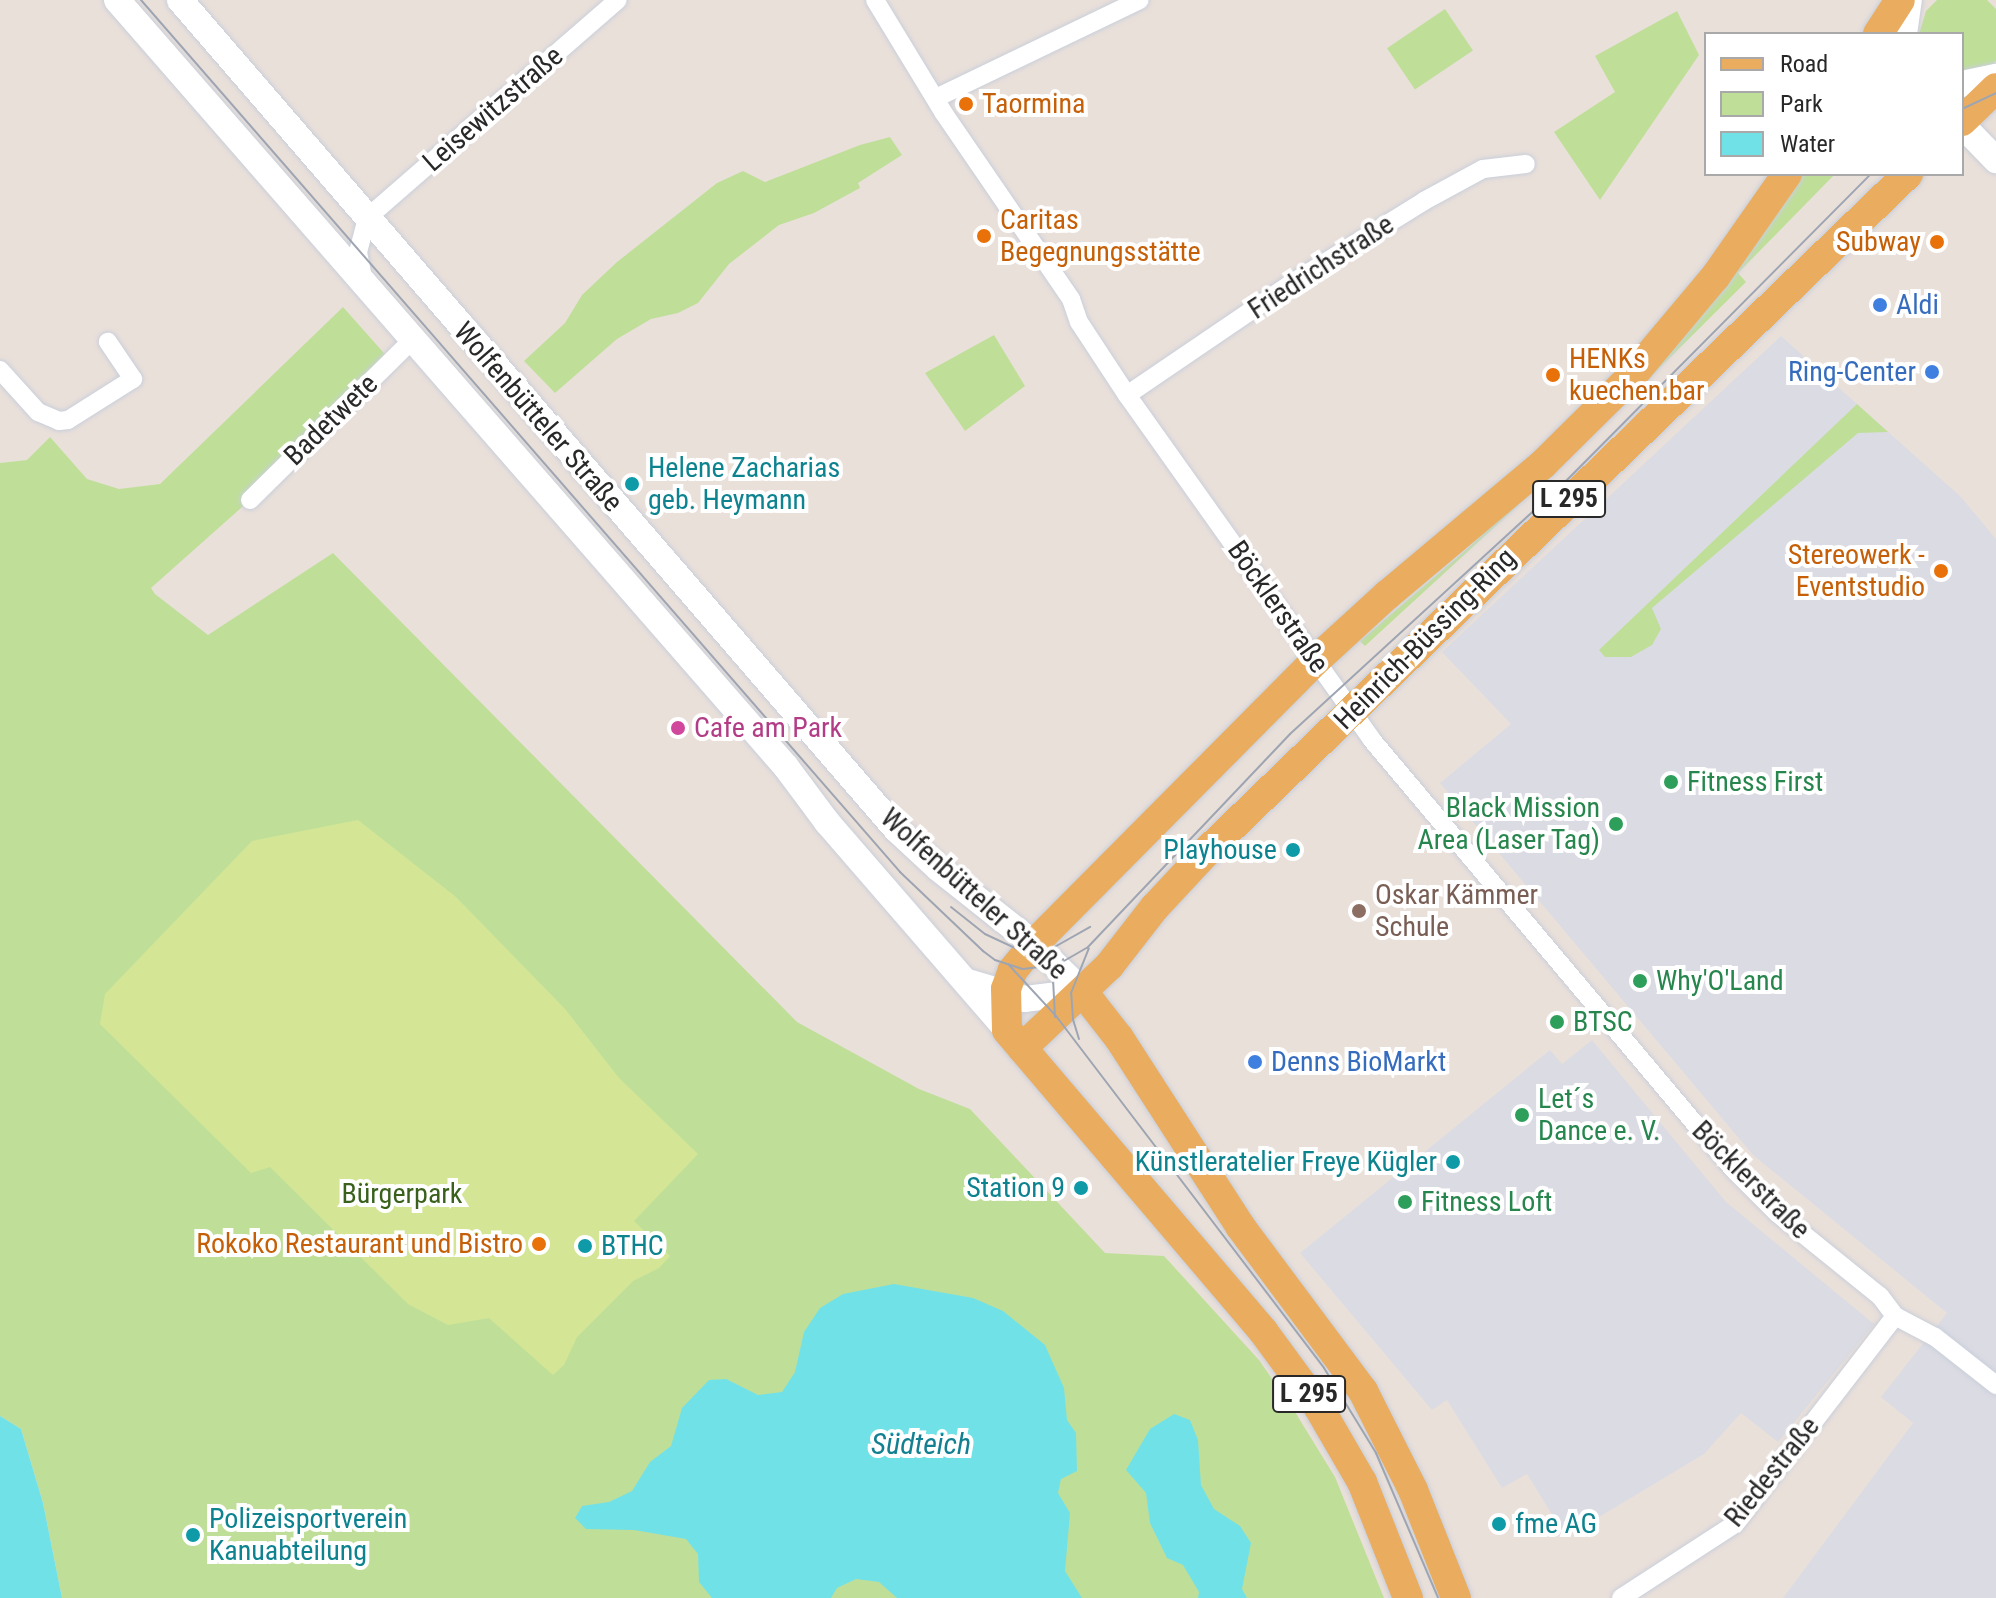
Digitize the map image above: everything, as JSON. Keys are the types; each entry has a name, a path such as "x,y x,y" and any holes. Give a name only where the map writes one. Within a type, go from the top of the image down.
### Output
{"main road":[{"name":"Wolfenbütteler Straße","path":"117,0 786,767 827,822 968,982 1263,1331 1318,1406 1362,1482 1408,1598"},
{"name":"Wolfenbütteler Straße","path":"180,0 896,829 938,868 1034,944 1083,992 1119,1038 1240,1226 1363,1391 1413,1490 1456,1598"},
{"path":"1879,32 1900,0"},
{"path":"1904,32 1909,0"},
{"path":"1964,84 1996,77"},
{"path":"1964,121 1996,88"},
{"path":"1964,125 1996,160"},
{"name":"Heinrich-Büssing-Ring","path":"1786,176 1715,277 1631,377 1583,427 1316,660 1034,944 1013,970 1006,995 1014,1039 1083,992 1175,884 1351,710 1906,176"},
{"path":"968,982 1006,995 1046,999 1083,992"}],"street":[{"name":"Leisewitzstraße","path":"367,218 618,0"},
{"name":"Böcklerstraße","path":"875,0 936,98 1071,299 1079,322 1127,395 1351,710 1734,1170 1777,1213 1880,1296 1895,1316 1935,1337 1996,1385"},
{"path":"936,98 1140,0"},
{"name":"Friedrichstraße","path":"1127,395 1292,283 1424,201 1483,169 1526,164"},
{"path":"365,285 358,252 367,218"},
{"name":"Badetwete","path":"250,500 413,339"},
{"path":"0,370 38,412 59,421 68,420 133,379 108,342"},
{"name":"Riedestraße","path":"1621,1598 1735,1524 1895,1316"}],"shaded area":[{"path":"1781,336 1961,497 1996,539 1996,1598 1783,1598 1913,1423 1881,1397 1947,1313 1753,1155 1440,783 1511,724 1442,652"},
{"path":"1592,1040 1726,1202 1874,1324 1778,1442 1741,1413 1704,1454 1566,1537 1527,1474 1502,1488 1447,1400 1432,1410 1300,1253 1550,1050 1562,1064"}],"green space":[{"path":"1937,0 1987,0 1996,9 1996,61 1991,67 1964,77 1964,32 1920,32 1926,11"},
{"path":"1445,9 1473,50 1415,90 1387,48"},
{"path":"1677,11 1699,55 1600,200 1554,132 1615,92 1595,56"},
{"path":"890,137 902,155 858,183 860,188 814,213 779,225 729,264 698,303 678,313 651,319 617,339 555,393 524,361 565,323 582,295 617,262 717,183 743,171 765,182 860,145"},
{"path":"1796,176 1833,176 1738,273 1746,282 1562,465 1365,646 1360,641 1467,549 1562,459"},
{"name":"Bürgerpark","path":"343,307 391,361 250,500 151,588 155,594 208,635 333,553 797,1022 919,1089 970,1109 1105,1253 1164,1256 1259,1360 1295,1412 1335,1477 1384,1598 62,1598 43,1503 21,1429 0,1416 0,463 27,460 50,437 87,479 119,489 160,484"},
{"path":"994,335 1025,386 965,431 925,373"},
{"path":"1857,404 1888,432 1858,433 1652,608 1661,629 1652,645 1631,657 1605,657 1599,650"},
{"path":"358,820 456,897 565,1009 619,1078 698,1154 634,1221 670,1256 659,1268 633,1281 577,1337 564,1365 553,1375 489,1318 448,1325 408,1304 270,1167 251,1173 100,1024 105,994 252,841"}],"water":[{"name":"Südteich","path":"894,1284 973,1298 1003,1311 1045,1345 1064,1388 1067,1420 1076,1433 1077,1471 1061,1479 1058,1493 1070,1513 1065,1571 1082,1598 897,1598 879,1582 856,1579 837,1588 831,1598 712,1598 699,1582 698,1554 686,1539 634,1530 586,1529 575,1518 582,1506 609,1502 632,1491 650,1462 671,1446 682,1408 709,1380 726,1379 758,1395 782,1392 795,1372 804,1332 820,1308 843,1294"},
{"path":"1174,1414 1190,1420 1198,1440 1201,1485 1214,1509 1240,1526 1251,1543 1242,1589 1247,1598 1198,1598 1199,1592 1183,1565 1167,1558 1150,1523 1146,1493 1126,1470 1150,1429"},
{"path":"0,1416 21,1429 43,1503 62,1598 0,1598"}],"tram line":[{"path":"141,0 900,872 983,951 995,960 1023,969 1057,965 1087,948 1290,734 1564,483 1869,176"},
{"path":"1964,108 1996,93"},
{"path":"951,907 985,934 1019,950 1051,949 1090,927"},
{"path":"1079,1039 1073,1019 1071,993 1089,948"},
{"path":"1055,1017 1053,983 1063,959"},
{"path":"1008,964 1056,1016 1324,1368 1376,1453 1438,1598"}],"place":[{"name":"Taormina","path":"966,104"},
{"name":"Caritas Begegnungsstätte","path":"984,236"},
{"name":"Subway","path":"1937,242"},
{"name":"Aldi","path":"1880,305"},
{"name":"Ring-Center","path":"1932,372"},
{"name":"HENKs kuechen.bar","path":"1553,375"},
{"name":"Helene Zacharias geb. Heymann","path":"632,484"},
{"name":"Stereowerk - Eventstudio","path":"1941,571"},
{"name":"Cafe am Park","path":"678,728"},
{"name":"Fitness First","path":"1671,782"},
{"name":"Black Mission Area (Laser Tag)","path":"1616,824"},
{"name":"Playhouse","path":"1293,850"},
{"name":"Oskar Kämmer Schule","path":"1359,911"},
{"name":"Why'O'Land","path":"1640,981"},
{"name":"BTSC","path":"1557,1022"},
{"name":"Denns BioMarkt","path":"1255,1062"},
{"name":"Let´s Dance e. V.","path":"1522,1115"},
{"name":"Künstleratelier Freye Kügler","path":"1453,1162"},
{"name":"Station 9","path":"1081,1188"},
{"name":"Fitness Loft","path":"1405,1202"},
{"name":"Rokoko Restaurant und Bistro","path":"539,1244"},
{"name":"BTHC","path":"585,1246"},
{"name":"fme AG","path":"1499,1524"},
{"name":"Polizeisportverein Kanuabteilung","path":"193,1535"}]}
